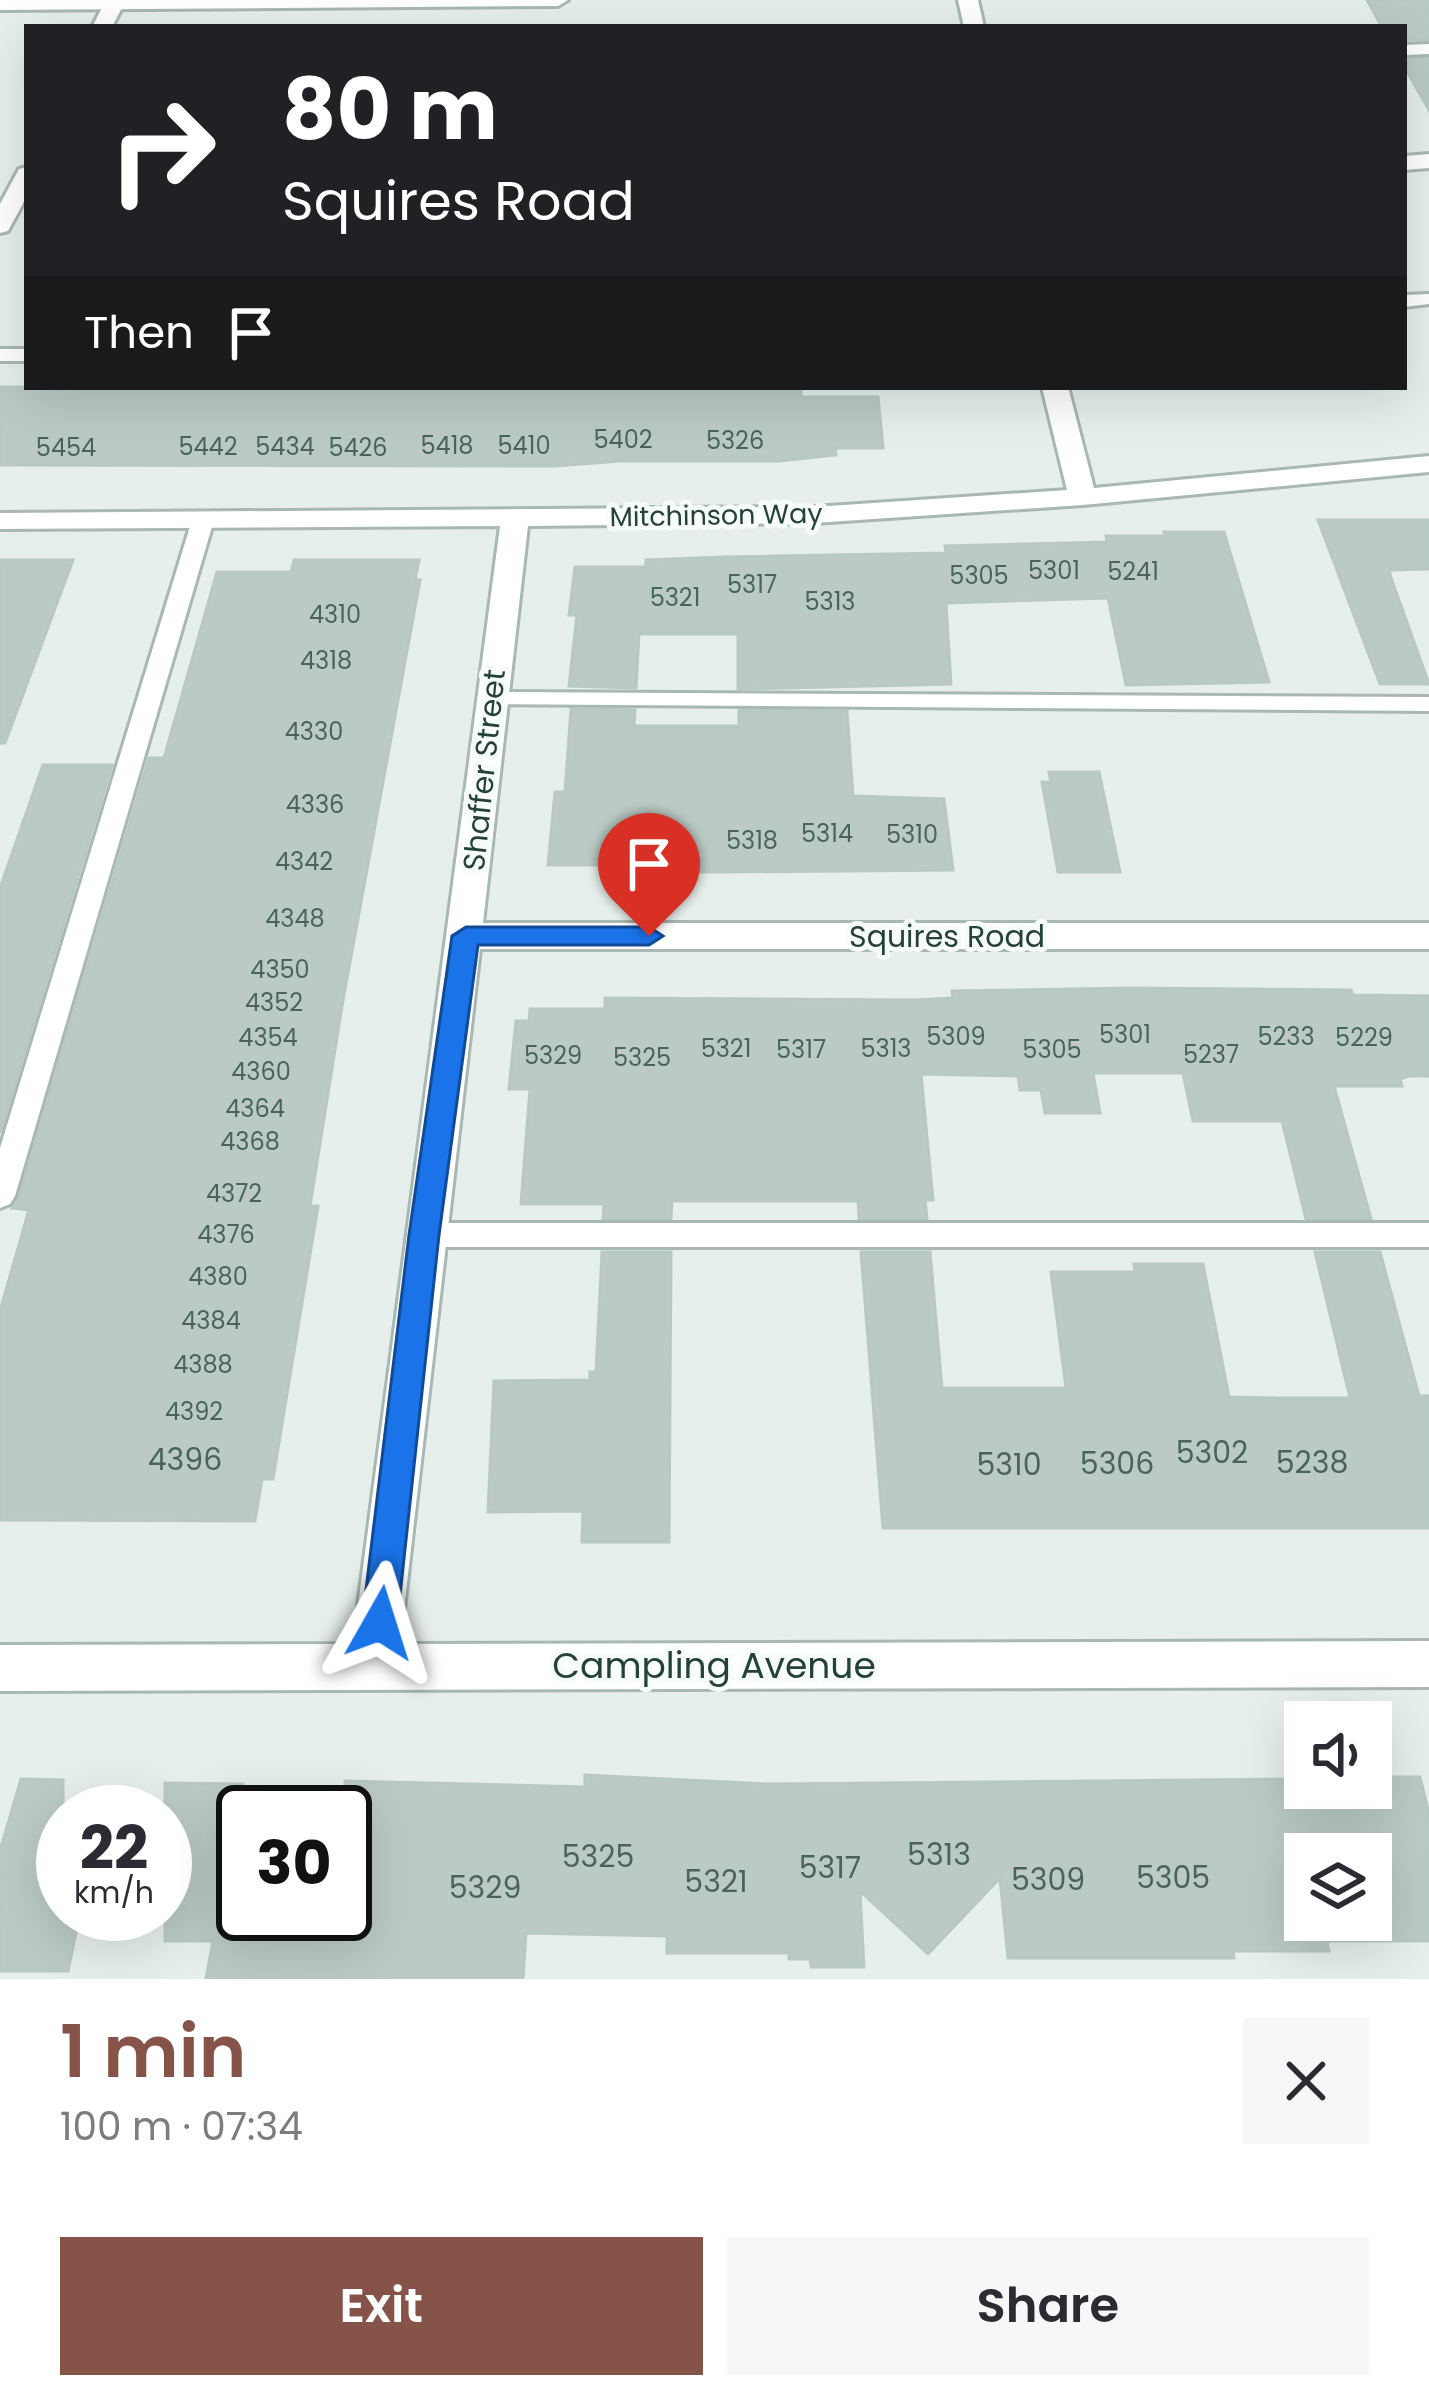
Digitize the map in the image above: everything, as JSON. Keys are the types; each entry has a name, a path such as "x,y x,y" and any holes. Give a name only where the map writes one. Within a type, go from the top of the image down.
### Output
{"street":[{"path":"0,4 558,0"},
{"path":"9,216 24,181"},
{"path":"1056,390 1083,496"},
{"name":"Mitchinson Way","path":"0,521 814,514 1083,496 1429,464"},
{"name":"Shaffer Street","path":"374,1666 515,518"},
{"name":"Squires Road","path":"466,936 1429,936"},
{"name":"Campling Avenue","path":"0,1668 1429,1664"}],"lane":[{"path":"0,1196 203,520"},
{"path":"491,699 1429,704"},
{"path":"424,1235 1429,1234"}],"building":[{"path":"1367,0 1429,0 1429,40 1407,40 1407,24 1380,24"},
{"path":"1429,58 1429,110 1407,71 1407,59"},
{"path":"0,387 801,390 801,397 878,397 883,448 835,448 836,455 779,461 555,466 0,465"},
{"path":"1318,520 1429,520 1429,569 1390,570 1390,575 1429,684 1380,684"},
{"path":"1164,532 1224,532 1269,682 1126,685 1108,598 946,603 951,684 738,689 738,634 639,634 636,688 569,686 577,615 569,615 575,567 646,567 646,560 724,557 946,553 945,546 1107,542 1106,536 1165,536"},
{"path":"0,560 73,560 5,743 0,743"},
{"path":"294,560 419,560 415,580 420,580 342,1006 310,1206 318,1206 273,1479 262,1479 255,1521 0,1520 0,1311 29,1210 12,1208 149,758 164,758 217,572 291,572"},
{"path":"571,709 635,710 634,726 739,726 739,710 847,711 853,796 944,799 953,870 718,872 640,871 640,865 548,865 555,792 565,792"},
{"path":"43,765 112,765 0,1133 0,888"},
{"path":"1049,772 1099,772 1120,872 1058,872 1042,782 1051,782"},
{"path":"1351,990 1353,995 1429,996 1429,1076 1400,1079 1402,1086 1334,1086 1371,1219 1306,1219 1282,1121 1193,1121 1183,1073 1093,1073 1100,1113 1045,1113 1041,1090 1020,1090 1018,1076 921,1074 933,1200 925,1200 927,1219 859,1219 858,1201 672,1201 671,1219 603,1219 604,1204 521,1204 530,1089 509,1089 516,1021 529,1021 530,1009 605,1009 605,998 917,1000 953,998 952,991"},
{"path":"602,1252 671,1252 669,1542 582,1542 583,1511 488,1512 494,1381 590,1380 590,1372 596,1372"},
{"path":"861,1252 930,1252 942,1388 1066,1388 1051,1272 1135,1272 1134,1264 1203,1264 1229,1397 1350,1398 1315,1252 1380,1252 1419,1396 1429,1396 1429,1528 883,1528"},
{"path":"585,1775 767,1784 1284,1779 1284,1809 1392,1809 1392,1777 1420,1777 1429,1814 1429,1941 1392,1941 1392,1833 1284,1833 1284,1941 1327,1941 1329,1951 1233,1951 1234,1958 1008,1958 1000,1878 928,1954 860,1891 864,1967 811,1967 810,1959 789,1959 789,1953 667,1953 667,1936 526,1933 523,1979 206,1979 213,1941 192,1941 192,1785 165,1783 243,1784 216,1785 216,1941 372,1941 372,1785 345,1785 345,1781 585,1787"},
{"path":"21,1779 63,1780 63,1785 36,1785 36,1941 74,1941 68,1971 0,1971 0,1851"}],"route":[{"path":"380,1623 424,1235 466,936 649,936"}]}
